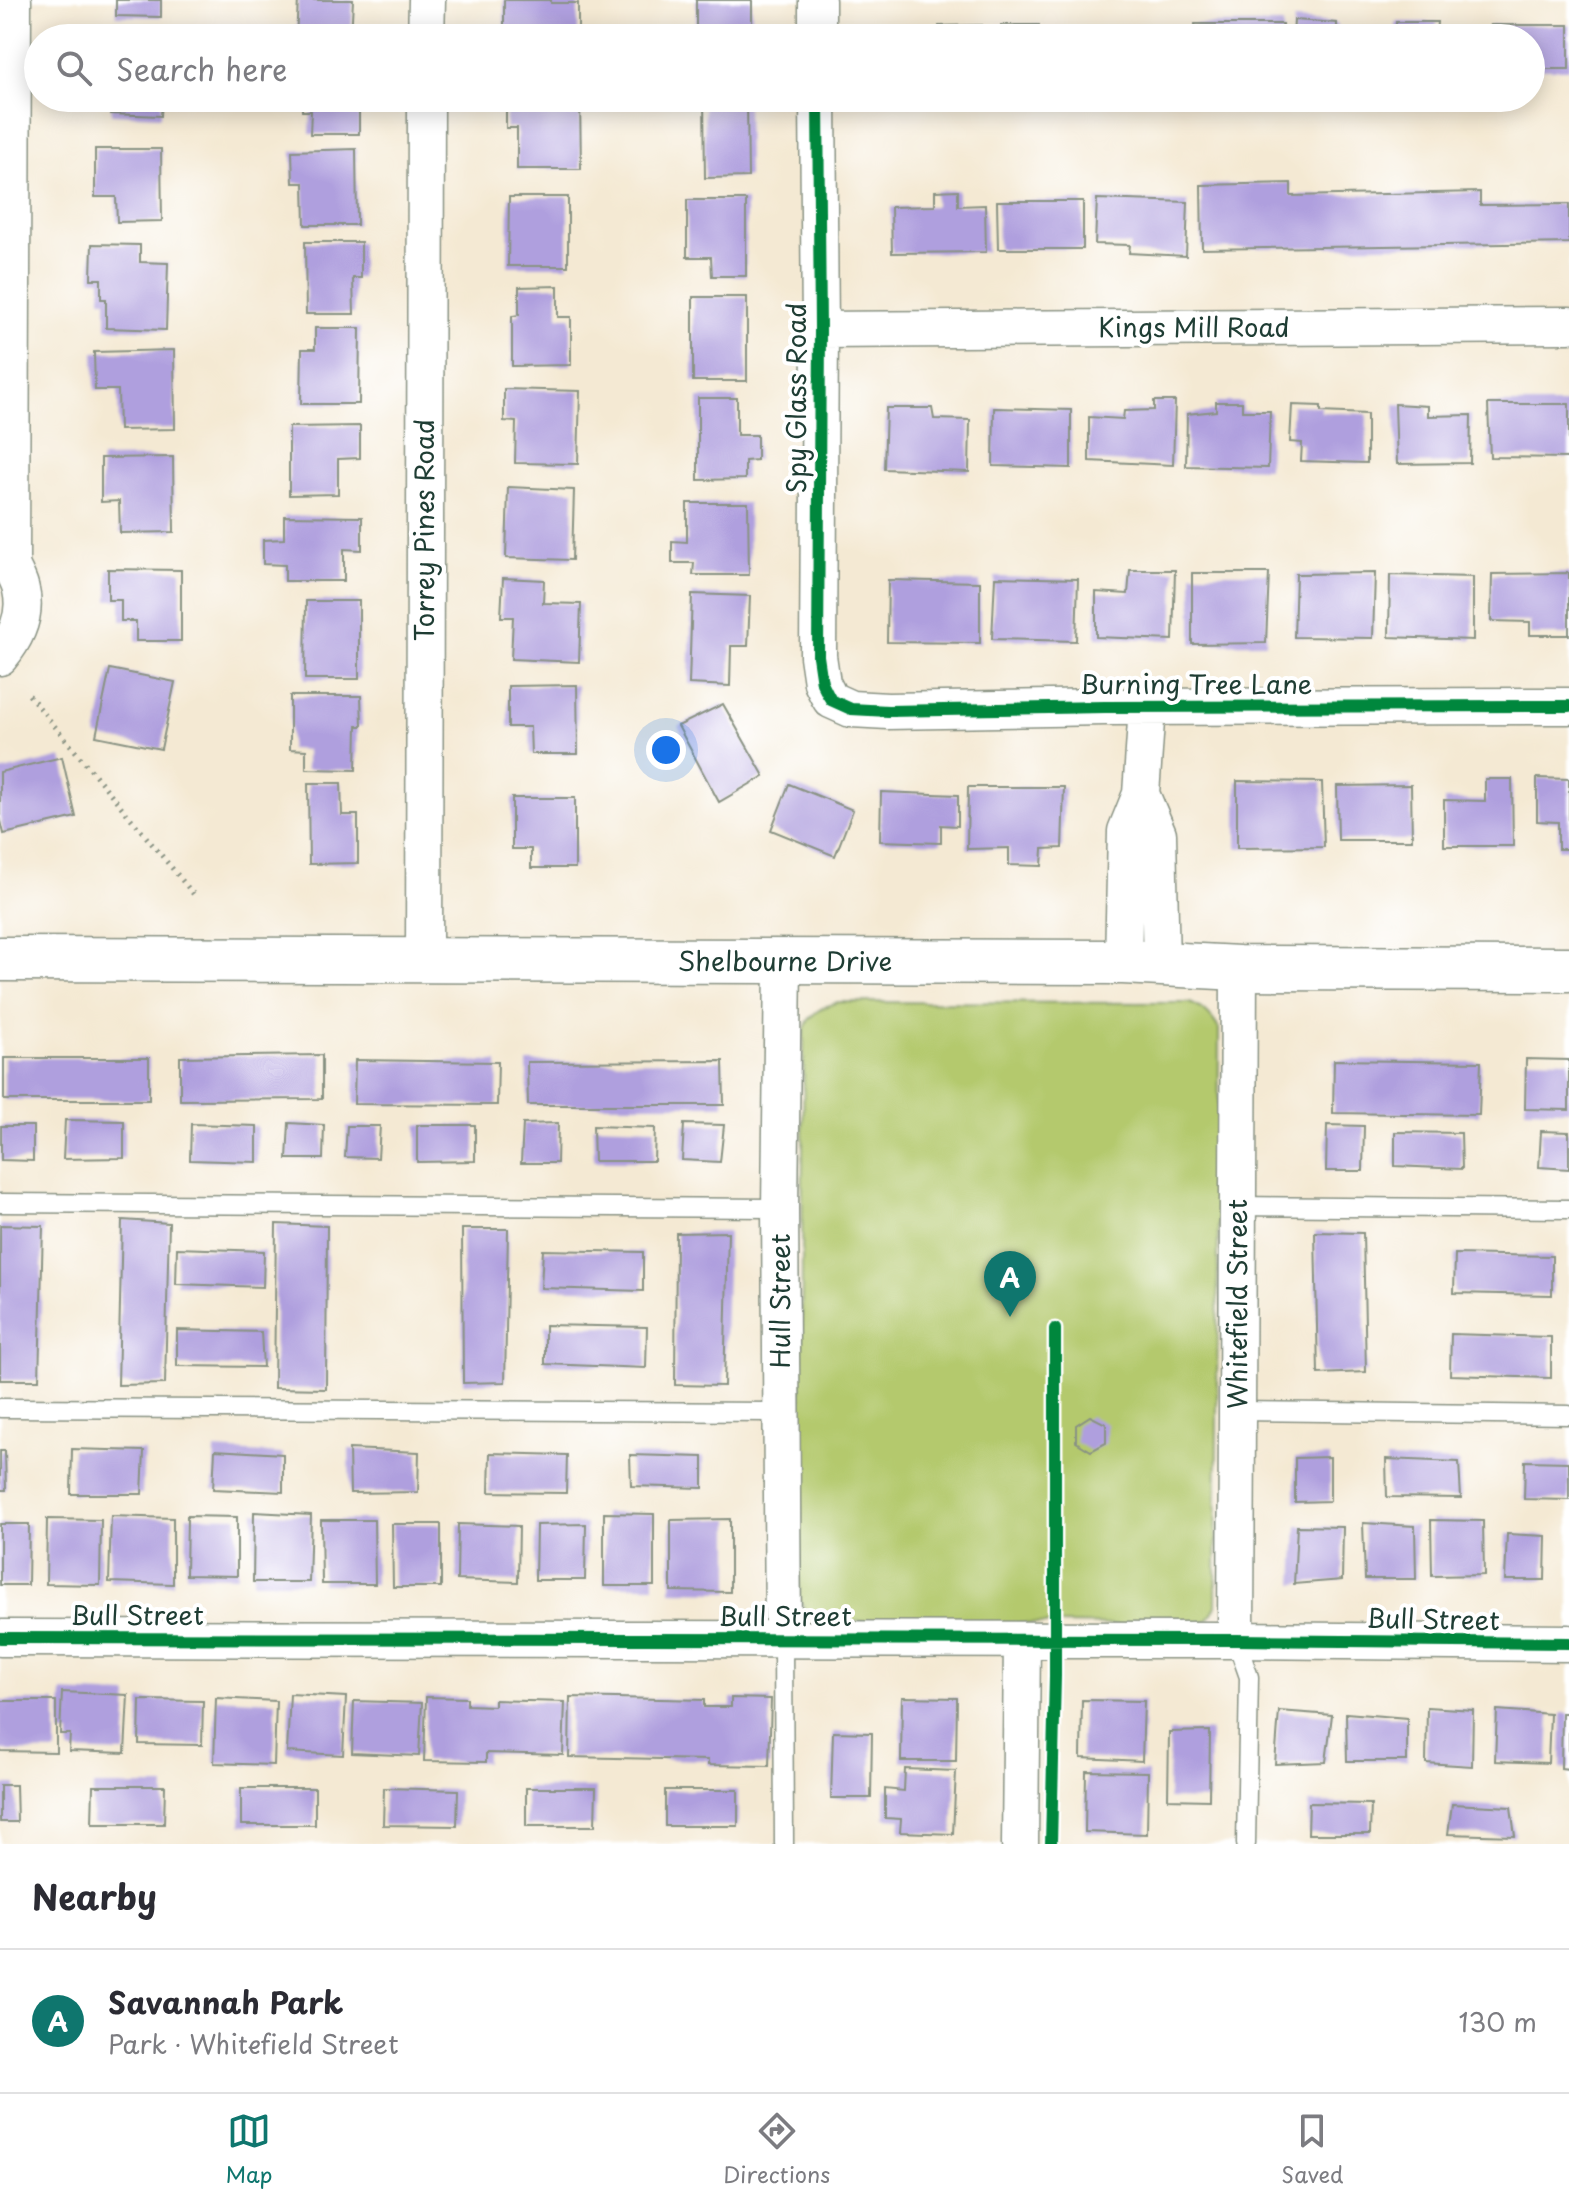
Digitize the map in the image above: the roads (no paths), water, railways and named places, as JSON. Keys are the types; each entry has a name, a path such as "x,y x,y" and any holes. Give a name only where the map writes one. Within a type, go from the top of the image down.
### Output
{"main road":[{"name":"Shelbourne Drive","path":"0,959 1142,963 1239,968 1569,969"}],"street":[{"path":"3,653 14,640 22,614 21,589 11,565 13,0"},
{"path":"426,24 427,0"},
{"path":"817,0 817,24"},
{"name":"Torrey Pines Road","path":"424,961 426,112"},
{"name":"Spy Glass Road","path":"818,112 818,656 822,683 828,695"},
{"name":"Kings Mill Road","path":"820,330 1569,325"},
{"name":"Burning Tree Lane","path":"828,695 831,700 851,709 888,711 1569,706"},
{"path":"1142,963 1126,831 1141,794 1147,707"},
{"name":"Hull Street","path":"783,962 780,1208 783,1639"},
{"name":"Whitefield Street","path":"1236,1640 1239,968"},
{"name":"Bull Street","path":"0,1638 1569,1643"},
{"path":"1020,1844 1022,1641"}],"lane":[{"path":"0,1203 780,1208"},
{"path":"1238,1206 1569,1209"},
{"path":"0,1408 781,1412"},
{"path":"1237,1411 1569,1415"},
{"path":"783,1639 784,1844"},
{"path":"1236,1640 1249,1677 1246,1844"}],"place":[{"name":"Savannah Park","path":"1010,1317"}]}
